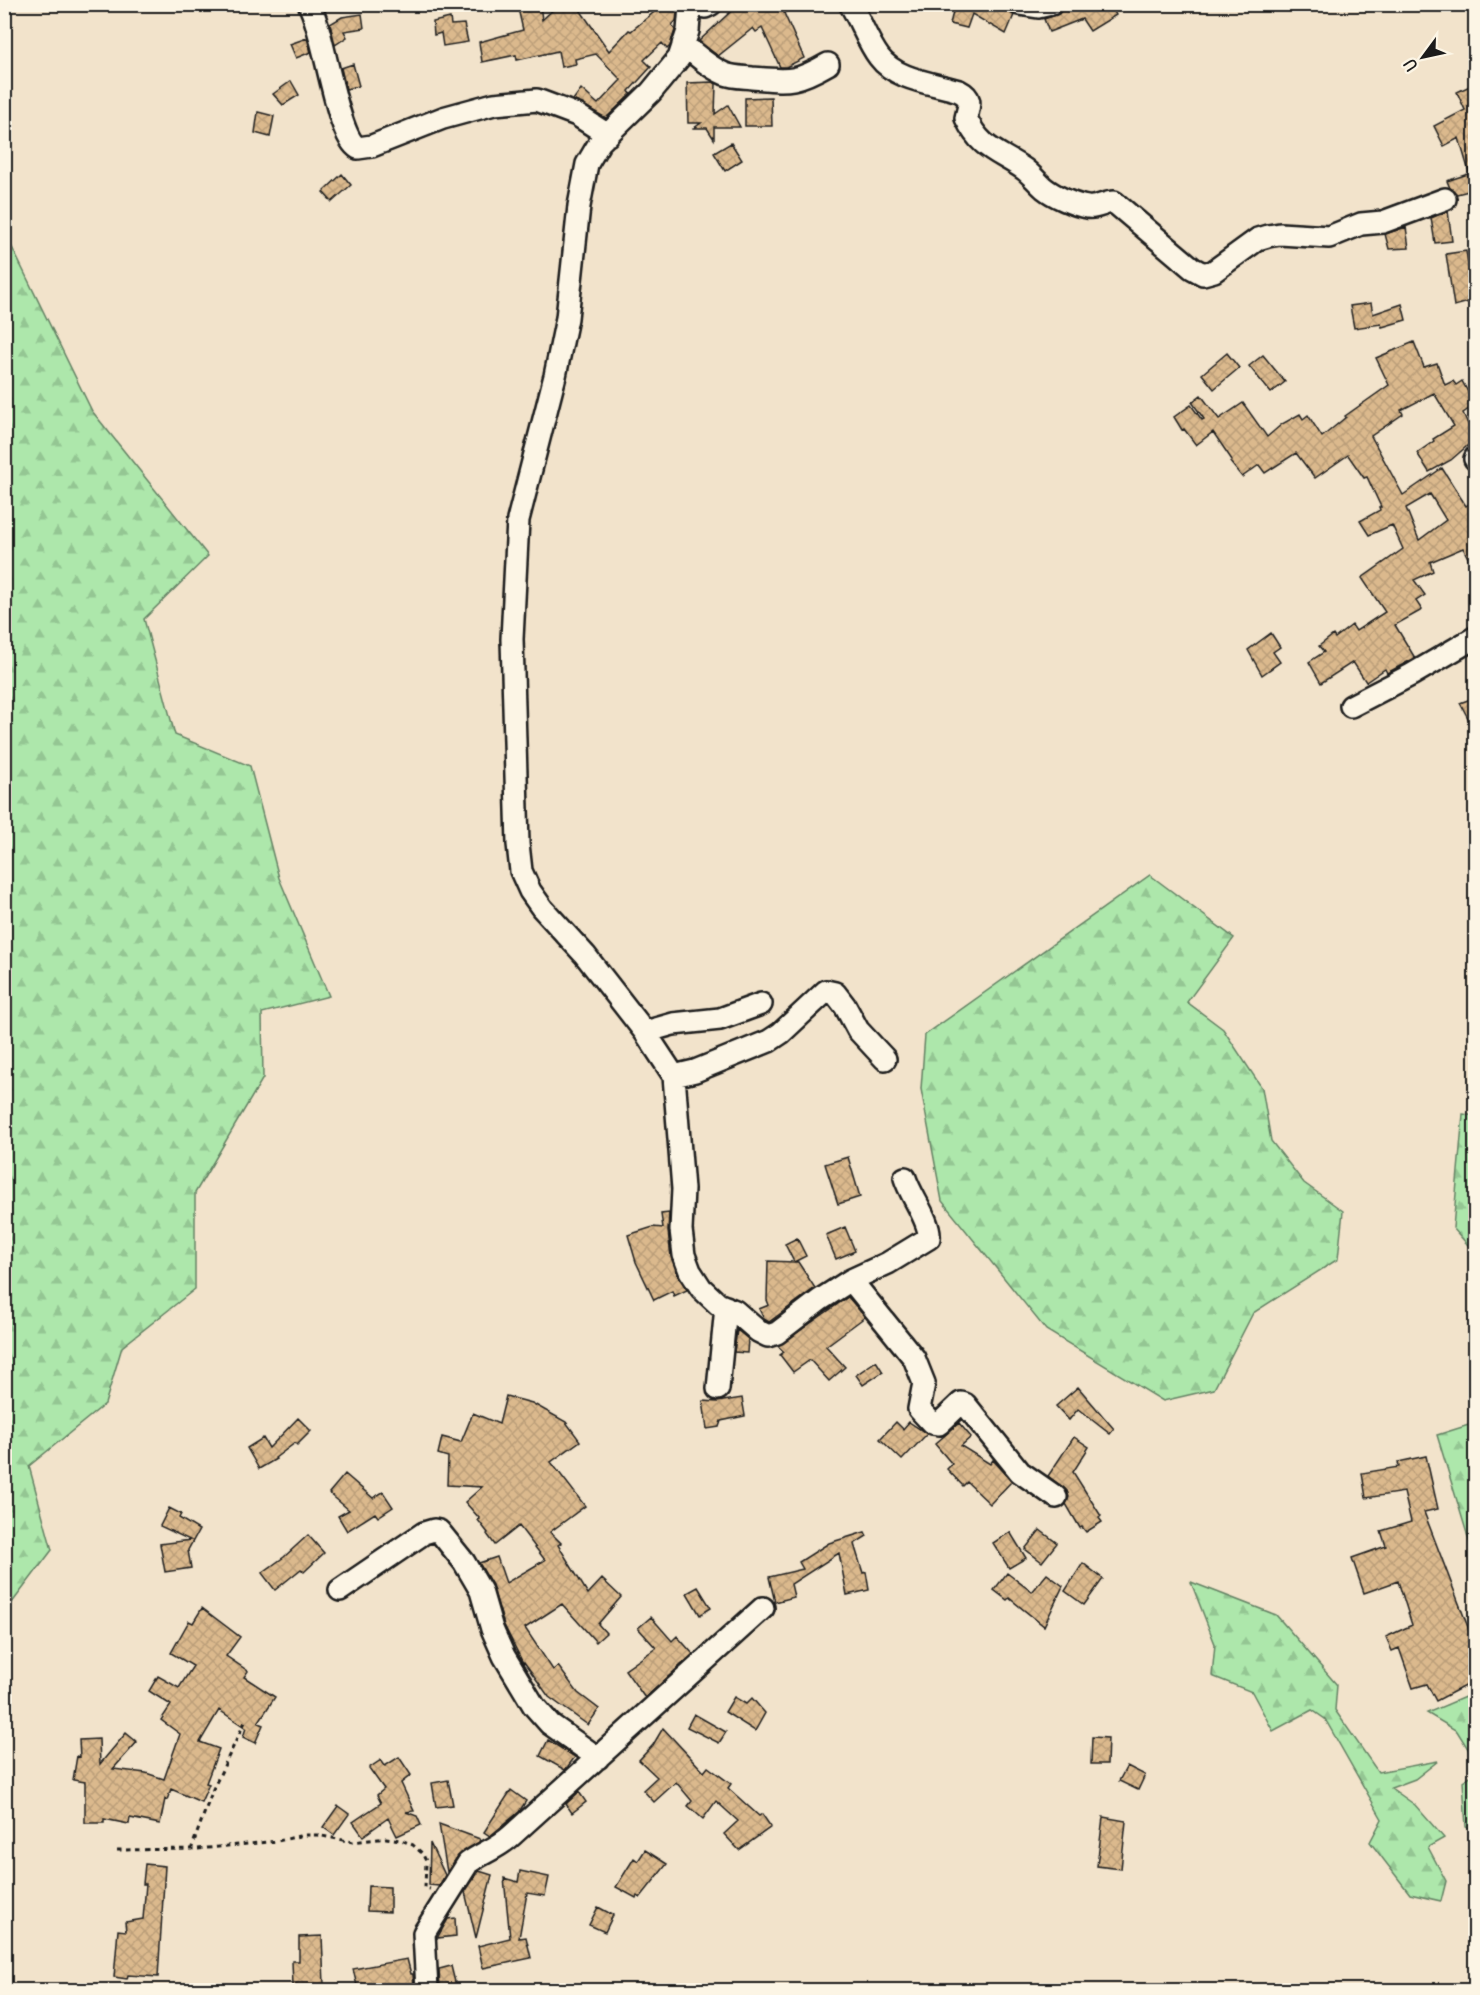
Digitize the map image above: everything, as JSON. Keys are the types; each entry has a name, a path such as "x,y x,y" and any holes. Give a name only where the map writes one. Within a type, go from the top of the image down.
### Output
{"street":[{"path":"309,4 323,41 343,125 349,141 358,148 372,146 443,118 484,107 537,100 577,115 608,135"},
{"path":"850,4 869,40 887,66 897,73 966,94 970,103 966,118 979,140 990,150 1026,171 1047,190 1067,200 1086,207 1114,202 1192,268 1203,274 1214,271 1258,239 1280,234 1329,237 1361,224 1383,222 1445,199"},
{"path":"1020,4 1038,8 1051,4"},
{"path":"696,5 679,58 651,92 600,142 587,164 579,206 567,318 555,376 518,520 512,639 516,803 521,871 530,891 542,908 585,955 645,1032 674,1076 683,1189 681,1230 684,1255 690,1271 701,1288 718,1304 735,1311 758,1331 768,1336 777,1334 820,1300 851,1280 888,1263 929,1238 928,1225 905,1178"},
{"path":"683,44 714,68 726,74 738,76 792,80 806,77 828,64"},
{"path":"1352,706 1476,637"},
{"path":"674,1076 694,1071 769,1041 781,1034 826,991 835,993 858,1030 885,1059"},
{"path":"645,1032 673,1024 720,1019 761,1004"},
{"path":"851,1280 914,1358 924,1383 918,1405 922,1414 933,1424 939,1424 957,1406 965,1404 1020,1472 1056,1497"},
{"path":"718,1389 726,1308"},
{"path":"340,1590 429,1530 439,1531 464,1562 481,1591 492,1629 504,1656 534,1706 550,1724 598,1758"},
{"path":"427,1990 424,1933 468,1863 500,1846 763,1608"}],"path":[{"path":"191,1850 213,1789 244,1722"},
{"path":"117,1850 191,1850 278,1841 304,1835 317,1835 347,1842 386,1838 401,1840 413,1845 422,1853 426,1861 425,1888 449,1893"}],"green space":[{"path":"4,231 92,411 208,556 144,619 175,735 250,766 279,878 329,996 262,1013 263,1078 195,1193 195,1289 122,1347 105,1404 29,1466 52,1550 5,1612"},
{"path":"1150,875 1234,938 1187,1002 1223,1029 1262,1088 1271,1141 1304,1183 1343,1211 1338,1259 1253,1313 1214,1389 1163,1401 1046,1330 942,1201 921,1089 925,1035"},
{"path":"1463,1114 1475,1116 1475,1253 1453,1228"},
{"path":"1476,1423 1475,1560 1437,1435"},
{"path":"1191,1582 1276,1615 1337,1685 1335,1710 1378,1772 1438,1761 1415,1779 1391,1788 1415,1805 1444,1838 1428,1847 1446,1881 1441,1901 1410,1894 1370,1842 1382,1819 1325,1719 1312,1710 1273,1731 1252,1692 1212,1676 1215,1644"},
{"path":"1465,1697 1475,1709 1475,1760 1457,1731 1427,1713"},
{"path":"1475,1773 1475,1830 1466,1827 1463,1781"}],"building":[{"path":"517,4 540,4 542,20 559,4 576,4 609,51 629,30 631,31 664,4 670,4 677,13 676,21 672,25 675,30 670,46 667,49 662,43 644,60 651,67 629,91 631,94 606,118 573,100 581,89 598,104 621,80 596,54 575,59 576,64 561,67 558,51 517,60 516,55 482,62 479,42 523,30"},
{"path":"739,4 797,4 784,13 804,58 786,67 780,67 762,28 756,32 753,28 718,56 699,41"},
{"path":"955,4 1007,4 1007,9 1014,15 1006,34 972,14 967,28 950,24"},
{"path":"1070,4 1110,4 1116,15 1090,31 1082,19 1049,32 1044,19 1059,14 1063,7"},
{"path":"362,14 364,28 344,31 347,37 335,45 330,24 342,17"},
{"path":"450,18 451,25 464,24 468,42 443,46 441,33 434,35 433,22"},
{"path":"307,38 311,52 296,58 290,44"},
{"path":"353,64 359,86 346,89 341,68"},
{"path":"291,81 299,95 283,105 273,94"},
{"path":"713,82 716,84 715,114 728,105 740,127 714,127 714,139 707,128 694,128 701,123 688,123 687,83"},
{"path":"1476,83 1476,182 1472,182 1459,138 1444,146 1434,126 1465,110 1457,92"},
{"path":"771,97 772,126 745,126 745,98"},
{"path":"258,112 274,116 270,137 255,133"},
{"path":"731,143 742,160 725,171 714,153"},
{"path":"342,174 351,185 332,202 323,192"},
{"path":"1468,174 1473,190 1457,194 1450,188 1447,181"},
{"path":"1448,211 1452,241 1435,243 1431,218"},
{"path":"1406,227 1409,248 1389,249 1385,234"},
{"path":"1466,251 1471,281 1474,280 1476,300 1454,306 1446,254"},
{"path":"1371,303 1373,314 1402,304 1406,320 1382,327 1381,324 1354,328 1350,306"},
{"path":"1414,342 1424,367 1437,363 1445,385 1453,381 1456,385 1462,381 1475,405 1463,413 1475,439 1451,460 1429,472 1417,453 1434,441 1433,439 1454,426 1434,393 1401,410 1403,414 1371,436 1403,495 1442,468 1466,506 1476,499 1476,574 1463,548 1430,562 1433,571 1414,580 1425,595 1416,601 1422,610 1395,625 1415,658 1387,673 1385,669 1366,682 1353,662 1321,683 1309,662 1324,652 1319,646 1333,635 1335,638 1352,625 1356,631 1385,612 1362,578 1403,549 1392,525 1369,535 1360,521 1380,510 1379,507 1381,507 1367,477 1364,478 1348,455 1315,478 1296,453 1265,473 1259,465 1242,477 1230,462 1232,460 1213,432 1196,445 1174,417 1191,405 1202,420 1204,419 1192,402 1201,395 1219,419 1243,403 1267,437 1282,424 1300,414 1303,419 1308,415 1322,437 1345,416 1389,385 1376,358","holes":["1430,494 1446,520 1419,540 1406,508"]},
{"path":"1227,353 1239,368 1214,389 1202,374"},
{"path":"1263,355 1285,382 1271,393 1249,366"},
{"path":"1271,633 1280,647 1273,652 1280,662 1262,675 1248,650"},
{"path":"1476,697 1476,733 1460,703"},
{"path":"848,1157 860,1197 838,1204 825,1164"},
{"path":"669,1213 668,1231 671,1257 678,1276 687,1290 674,1296 672,1291 654,1300 636,1262 628,1235 653,1227 663,1228 661,1214"},
{"path":"845,1227 855,1251 836,1259 826,1235"},
{"path":"797,1238 806,1256 794,1262 785,1244"},
{"path":"768,1261 798,1262 815,1288 769,1322 764,1319 759,1309 769,1305 767,1300"},
{"path":"848,1297 865,1317 826,1346 845,1367 829,1381 810,1360 793,1372 780,1355 784,1352 778,1346"},
{"path":"737,1330 748,1339 747,1353 734,1352"},
{"path":"876,1361 883,1372 863,1385 856,1375"},
{"path":"1078,1387 1114,1429 1110,1434 1078,1409 1069,1420 1056,1406"},
{"path":"506,1396 532,1403 566,1422 580,1441 551,1462 585,1506 550,1532 561,1543 558,1545 588,1594 602,1579 621,1597 598,1624 606,1633 596,1642 562,1604 525,1628 553,1670 558,1666 578,1693 599,1709 588,1725 549,1697 523,1663 504,1625 492,1585 479,1563 497,1557 506,1583 545,1560 519,1526 495,1545 478,1520 480,1519 465,1502 482,1487 447,1485 448,1457 438,1454 442,1437 461,1442 473,1413 499,1424"},
{"path":"742,1398 745,1416 721,1421 719,1427 707,1429 703,1401 717,1402"},
{"path":"298,1418 311,1431 297,1445 295,1443 276,1459 259,1469 247,1448 263,1438 269,1448"},
{"path":"896,1422 903,1429 909,1422 927,1434 902,1460 880,1439"},
{"path":"959,1423 971,1437 961,1446 990,1464 993,1460 1012,1481 990,1504 967,1482 963,1486 947,1469 952,1464 935,1444"},
{"path":"1074,1437 1089,1447 1073,1472 1101,1516 1099,1518 1102,1522 1086,1532 1082,1527 1080,1528 1066,1504 1069,1497 1067,1491 1048,1476"},
{"path":"1426,1456 1438,1509 1424,1512 1476,1648 1476,1680 1436,1701 1427,1684 1413,1688 1399,1648 1392,1651 1386,1637 1412,1625 1398,1581 1364,1593 1352,1558 1386,1546 1381,1531 1411,1522 1404,1492 1366,1498 1362,1473 1399,1467 1398,1462"},
{"path":"345,1474 373,1498 383,1492 393,1507 378,1517 375,1513 347,1531 338,1516 349,1510 329,1493"},
{"path":"169,1508 181,1514 179,1518 199,1530 188,1550 191,1568 165,1572 160,1544 190,1540 160,1526"},
{"path":"1040,1530 1057,1543 1042,1562 1025,1549"},
{"path":"865,1532 867,1536 854,1544 863,1573 866,1572 869,1590 847,1595 839,1553 791,1584 794,1597 775,1602 769,1577 803,1569 799,1562 829,1543"},
{"path":"1010,1532 1026,1558 1009,1568 993,1543"},
{"path":"308,1535 324,1553 304,1572 301,1569 275,1590 262,1573"},
{"path":"1083,1563 1103,1579 1084,1605 1065,1591"},
{"path":"1007,1573 1032,1592 1047,1574 1063,1586 1044,1626 1009,1598 1007,1600 994,1590"},
{"path":"698,1587 711,1608 700,1615 687,1593"},
{"path":"202,1608 240,1637 226,1656 248,1671 244,1677 275,1697 258,1723 263,1725 255,1743 243,1737 246,1728 219,1710 200,1742 219,1749 201,1802 171,1789 167,1800 165,1799 160,1824 130,1818 129,1824 104,1819 104,1823 85,1823 85,1782 73,1780 77,1756 80,1757 79,1740 99,1739 100,1764 126,1733 137,1742 113,1769 146,1773 164,1779 180,1734 161,1720 171,1705 149,1691 158,1676 179,1688 193,1666 171,1653 189,1621 193,1623"},
{"path":"651,1617 672,1641 677,1636 693,1654 645,1698 625,1670 656,1648 638,1628"},
{"path":"734,1697 746,1704 752,1698 765,1713 755,1731 725,1712"},
{"path":"694,1714 726,1732 719,1743 687,1727"},
{"path":"663,1728 704,1772 708,1767 731,1784 728,1788 759,1816 762,1814 771,1827 739,1850 724,1834 738,1821 716,1801 703,1819 688,1806 692,1801 676,1782 654,1802 643,1790 657,1777 639,1760 653,1745"},
{"path":"1092,1737 1108,1738 1107,1764 1091,1764"},
{"path":"548,1740 575,1757 565,1770 540,1756"},
{"path":"399,1757 411,1775 401,1783 414,1811 406,1812 417,1816 421,1825 397,1836 388,1818 363,1836 353,1822 381,1803 377,1795 384,1789 369,1768 381,1760 385,1766"},
{"path":"1127,1766 1145,1775 1138,1790 1119,1781"},
{"path":"448,1780 453,1805 436,1807 432,1783"},
{"path":"511,1790 526,1801 519,1812 490,1836 484,1832"},
{"path":"579,1792 586,1802 572,1813 566,1804"},
{"path":"338,1806 349,1814 334,1835 323,1827"},
{"path":"1103,1817 1126,1821 1121,1869 1097,1866"},
{"path":"439,1824 480,1839 458,1856 447,1872"},
{"path":"430,1843 445,1875 439,1886 429,1885"},
{"path":"645,1850 667,1864 640,1898 637,1896 636,1898 616,1887 634,1858 638,1861"},
{"path":"145,1864 165,1866 158,1977 128,1975 127,1979 114,1977 118,1930 126,1931 125,1922 143,1919"},
{"path":"479,1871 492,1875 476,1938 465,1892"},
{"path":"520,1871 549,1877 545,1896 527,1893 519,1938 526,1937 531,1958 483,1968 478,1946 510,1938 504,1878 518,1882"},
{"path":"368,1886 390,1887 390,1912 367,1911"},
{"path":"598,1907 613,1915 605,1932 589,1925"},
{"path":"455,1918 456,1936 437,1938 448,1919"},
{"path":"322,1936 324,1985 293,1986 292,1961 299,1961 299,1937"},
{"path":"407,1959 411,1974 413,1974 414,1989 358,1990 353,1969"},
{"path":"451,1966 457,1990 440,1990 439,1969"}]}
